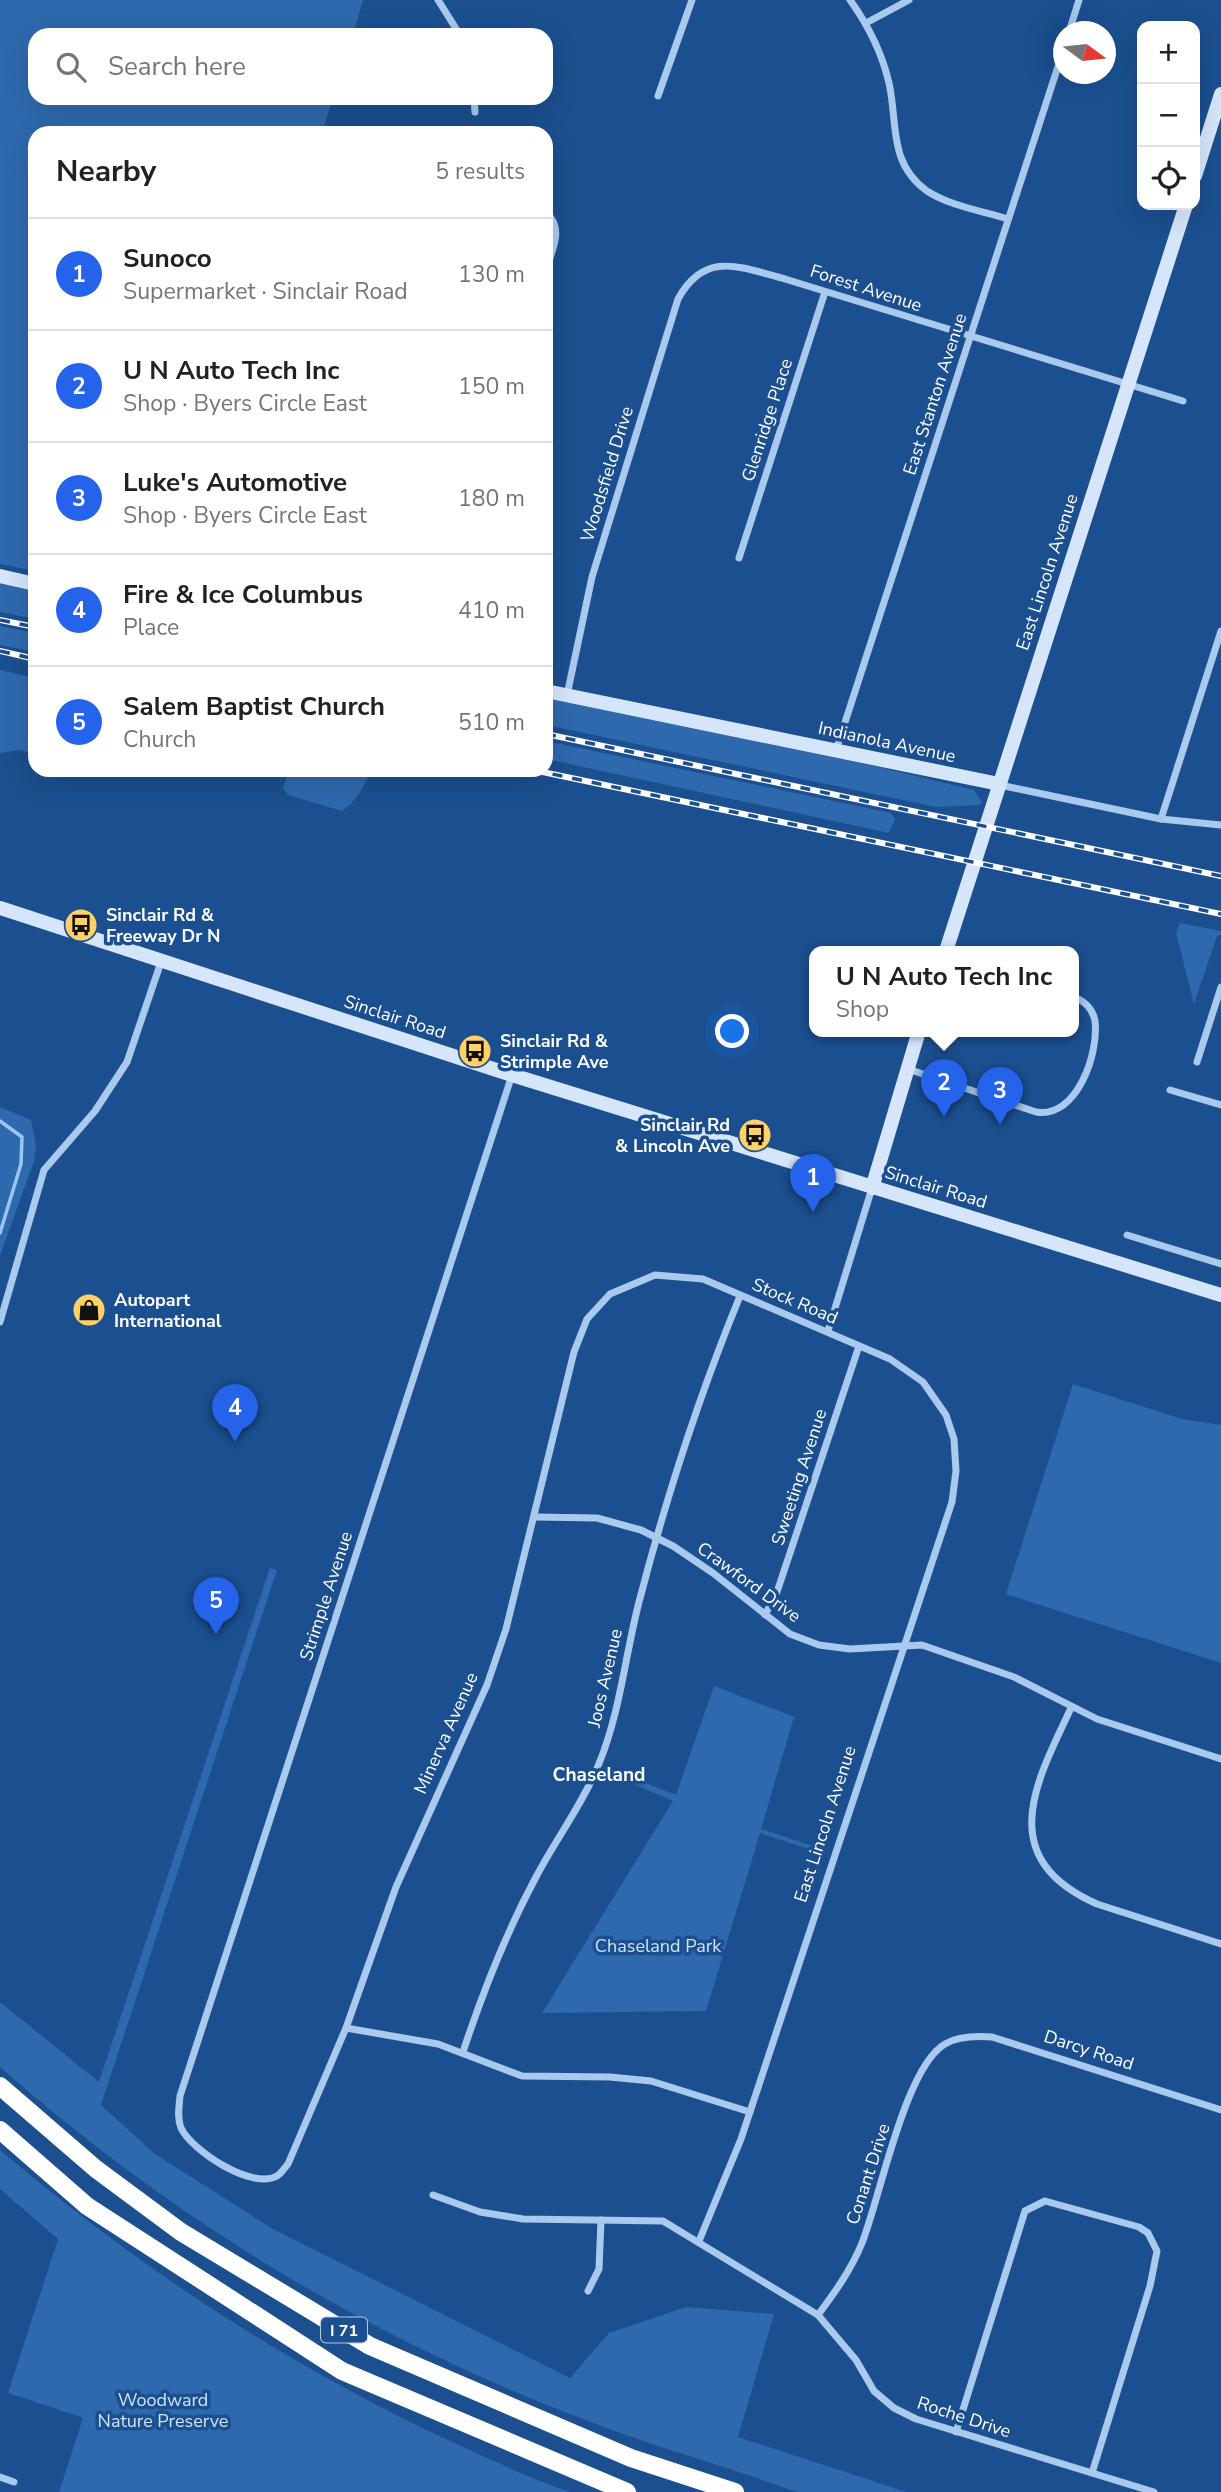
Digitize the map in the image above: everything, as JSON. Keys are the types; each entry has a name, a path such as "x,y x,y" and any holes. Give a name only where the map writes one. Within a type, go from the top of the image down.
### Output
{"highway":[{"name":"I 71","path":"0,2086 96,2169 181,2232 370,2346 631,2458 735,2492"},
{"name":"I 71","path":"0,2130 87,2206 342,2371 627,2492"}],"main road":[{"path":"1200,160 1221,94"},
{"name":"East Lincoln Avenue","path":"948,946 1183,210"},
{"path":"0,576 28,582"},
{"name":"Indianola Avenue","path":"553,692 999,784"},
{"name":"Sinclair Road","path":"0,908 512,1075 1221,1295"},
{"path":"872,1188 917,1037"}],"street":[{"path":"438,0 456,28"},
{"path":"658,96 692,0"},
{"path":"850,0 866,23 889,83 893,131 899,157 907,171 939,198 1008,219"},
{"path":"866,23 909,0"},
{"path":"1072,21 1079,0"},
{"name":"East Stanton Avenue","path":"836,750 1053,79"},
{"path":"474,105 475,112"},
{"path":"553,219 556,238 553,247"},
{"name":"Forest Avenue","path":"699,272 716,265 735,266 1182,401"},
{"name":"Woodsfield Drive","path":"567,695 605,528 678,299 686,284 699,272"},
{"name":"Glenridge Place","path":"739,558 825,292"},
{"path":"1161,820 1221,631"},
{"name":"Indianola Avenue","path":"999,784 1161,820 1221,825"},
{"path":"0,1322 44,1170 95,1111 127,1062 161,962"},
{"path":"1196,1062 1221,987"},
{"path":"908,1069 1046,1114 1066,1107 1074,1098 1088,1060 1095,1021 1090,1007 1079,1001"},
{"name":"Strimple Avenue","path":"278,2176 263,2179 234,2171 195,2148 181,2127 178,2112 180,2096 512,1075"},
{"path":"1170,1090 1221,1105"},
{"path":"828,1331 872,1188"},
{"path":"1127,1235 1221,1264"},
{"name":"Stock Road","path":"610,1294 655,1275 703,1279 890,1359 923,1382 946,1415"},
{"name":"Minerva Avenue","path":"278,2176 288,2164 346,2028 396,1887 487,1685 506,1629 574,1352 587,1320 610,1294"},
{"name":"Joos Avenue","path":"463,2052 494,1964 537,1875 598,1766 610,1732 656,1538 694,1418 740,1296"},
{"name":"Sweeting Avenue","path":"765,1615 777,1592 859,1346"},
{"name":"East Lincoln Avenue","path":"699,2241 750,2112 952,1502 956,1471 954,1439 946,1415"},
{"name":"Crawford Drive","path":"535,1517 597,1518 641,1530 713,1573 790,1634 819,1645 850,1649 922,1645 1014,1677 1071,1708 1221,1759"},
{"path":"1071,1708 1044,1764 1031,1809 1039,1855 1049,1871 1079,1896 1097,1904 1221,1944"},
{"path":"346,2028 438,2044 522,2076 610,2077 651,2081 750,2112"},
{"name":"Darcy Road","path":"945,2043 977,2036 992,2036 1221,2110"},
{"name":"Conant Drive","path":"818,2315 846,2277 862,2242 912,2088 925,2063 945,2043"},
{"name":"Roche Drive","path":"433,2195 501,2217 663,2221 818,2315 831,2328 883,2400 907,2416 1154,2492"},
{"path":"956,2432 1021,2220 1034,2204 1045,2201 1093,2213 1139,2227 1154,2242 1157,2261 1092,2473"},
{"path":"588,2291 599,2269 601,2220"},
{"path":"0,2477 15,2482"}],"green space":[{"path":"0,0 363,0 355,28 28,28 28,105 331,105 324,126 28,126 28,570 0,564"},
{"path":"0,583 28,589 28,618 0,612"},
{"path":"0,626 28,632 28,651 0,645"},
{"path":"0,670 28,676 28,752 19,750 0,753"},
{"path":"553,698 874,766 974,790 982,802 979,805 936,807 553,726"},
{"path":"553,742 891,813 895,819 889,833 553,761"},
{"path":"287,777 367,777 352,803 342,811 288,795 283,788"},
{"path":"1180,923 1221,931 1194,1004 1176,933"},
{"path":"0,1107 31,1120 36,1145 34,1161 0,1256"},
{"path":"1073,1384 1182,1419 1221,1425 1221,1663 1006,1594"},
{"path":"270,1568 277,1570 101,2105 155,2154 273,2229 570,2378 609,2333 686,2307 774,2314 738,2437 906,2492 795,2491 578,2417 488,2380 400,2339 315,2293 152,2188 75,2130 0,2067 0,2002 99,2082"},
{"name":"Chaseland Park","path":"714,1686 794,1717 761,1829 825,1850 824,1854 760,1833 706,2011 542,2013 673,1801 608,1773 610,1769 676,1795"},
{"name":"Woodward Nature Preserve","path":"0,2150 105,2234 159,2273 271,2345 328,2379 448,2440 508,2468 570,2492 59,2492 83,2418 8,2393 58,2239 0,2189"}],"waterway":[{"path":"0,1121 22,1137 21,1164 0,1233"}],"railway":[{"path":"0,620 28,626"},
{"path":"0,651 28,657"},
{"path":"553,735 1221,876"},
{"path":"553,774 1221,914"}],"place":[{"name":"Sinclair Rd & Freeway Dr N","path":"81,925"},
{"name":"Sinclair Rd & Strimple Ave","path":"475,1051"},
{"name":"U N Auto Tech Inc","path":"944,1117"},
{"name":"Luke's Automotive","path":"1000,1125"},
{"name":"Sinclair Rd & Lincoln Ave","path":"755,1135"},
{"name":"Sunoco","path":"813,1212"},
{"name":"Autopart International","path":"89,1310"},
{"name":"Fire & Ice Columbus","path":"235,1442"},
{"name":"Salem Baptist Church","path":"216,1635"}],"district":[{"name":"Chaseland","path":"599,1774"}]}
